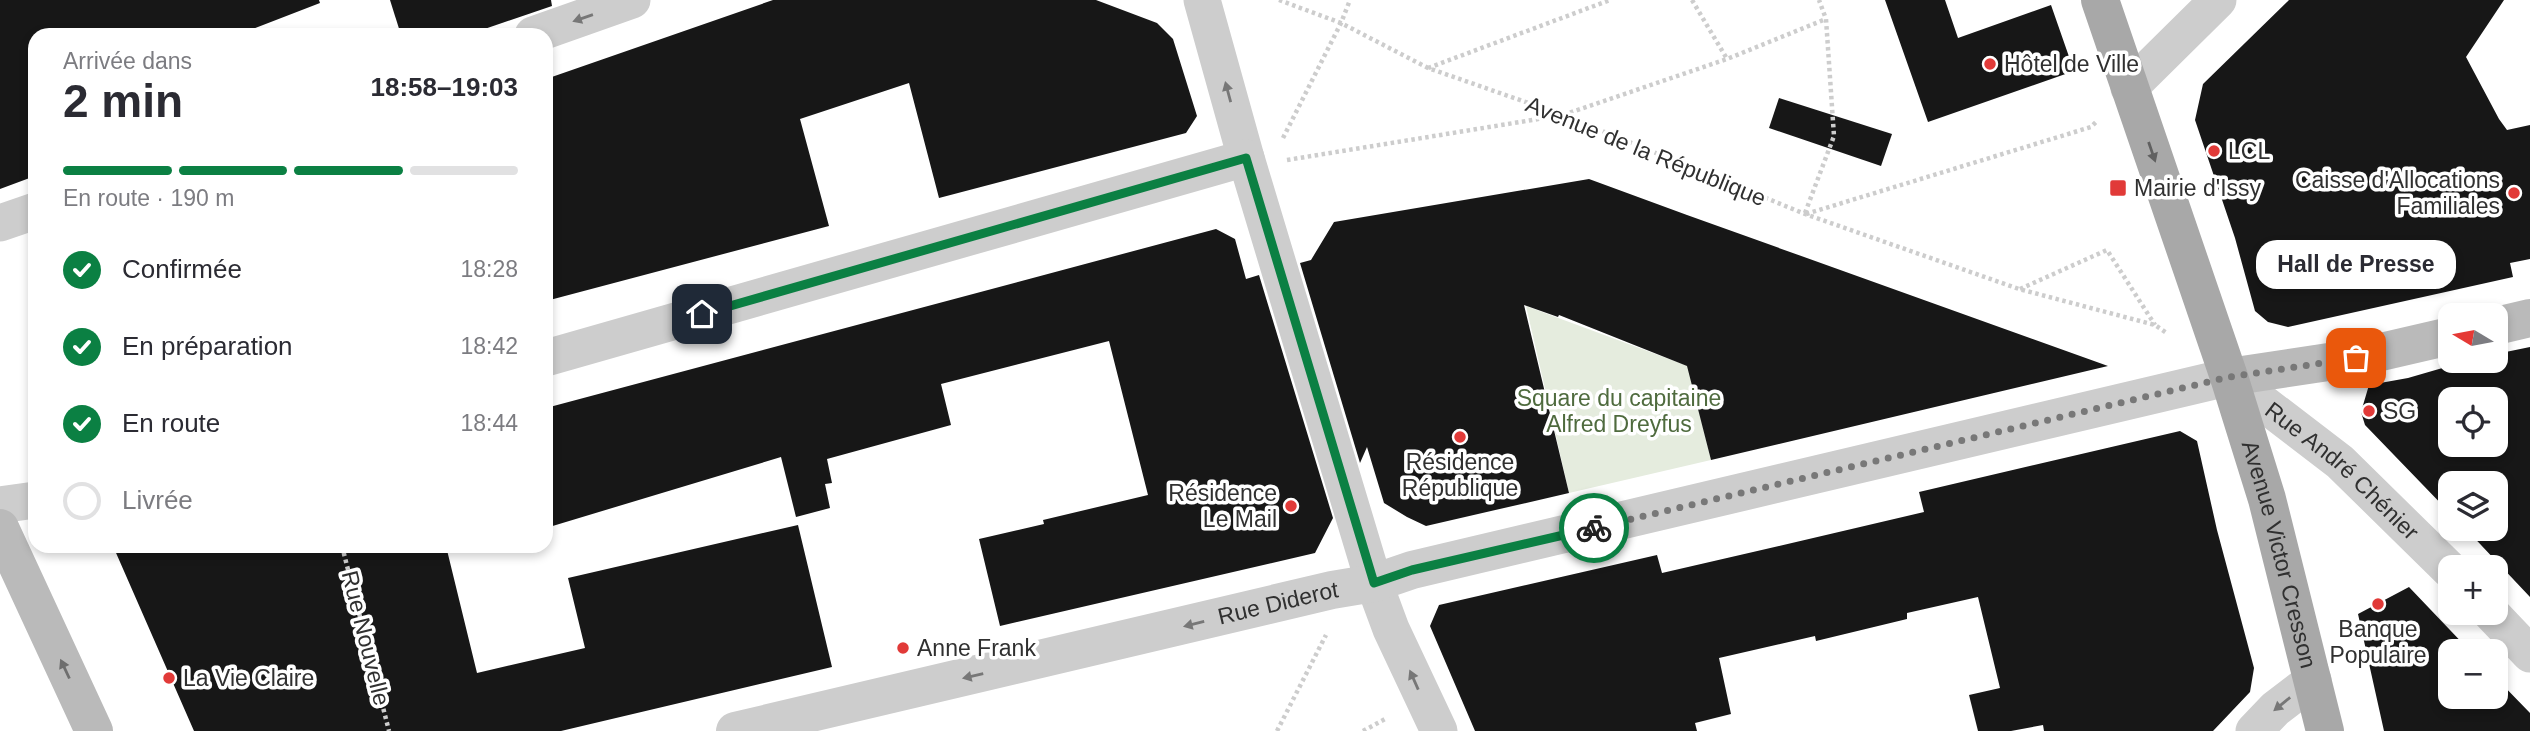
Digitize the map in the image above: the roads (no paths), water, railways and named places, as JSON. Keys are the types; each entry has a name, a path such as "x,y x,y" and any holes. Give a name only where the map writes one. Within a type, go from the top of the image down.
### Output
{"main road":[{"name":"Avenue Victor Cresson","path":"2101,0 2229,377 2267,499 2325,731"},
{"path":"2508,323 2530,318"},
{"path":"2229,377 2356,358 2438,339"},
{"path":"0,528 94,731"}],"street":[{"path":"553,28 632,0"},
{"path":"1202,0 1258,160 1374,583 1391,629 1438,731"},
{"path":"2129,88 2218,0"},
{"path":"553,356 1258,160"},
{"path":"0,223 28,213"},
{"name":"Rue André Chénier","path":"2229,377 2340,462 2438,558"},
{"name":"Rue Diderot","path":"735,731 1332,590 1374,583 1412,570 2229,377"},
{"path":"0,505 28,501"},
{"path":"2502,625 2530,654"},
{"path":"2254,731 2275,709 2313,680"}],"place":[{"name":"Hôtel de Ville","path":"1990,64"},
{"name":"LCL","path":"2214,151"},
{"name":"Mairie d'Issy","path":"2118,188"},
{"name":"Caisse d'Allocations Familiales","path":"2514,193"},
{"name":"Hall de Presse","path":"2356,358"},
{"name":"SG","path":"2369,411"},
{"name":"Résidence République","path":"1460,437"},
{"name":"Résidence Le Mail","path":"1291,506"},
{"name":"Banque Populaire","path":"2378,604"},
{"name":"Anne Frank","path":"903,648"},
{"name":"La Vie Claire","path":"169,678"}],"park label":[{"name":"Square du capitaine Alfred Dreyfus","path":"1619,411"}]}
